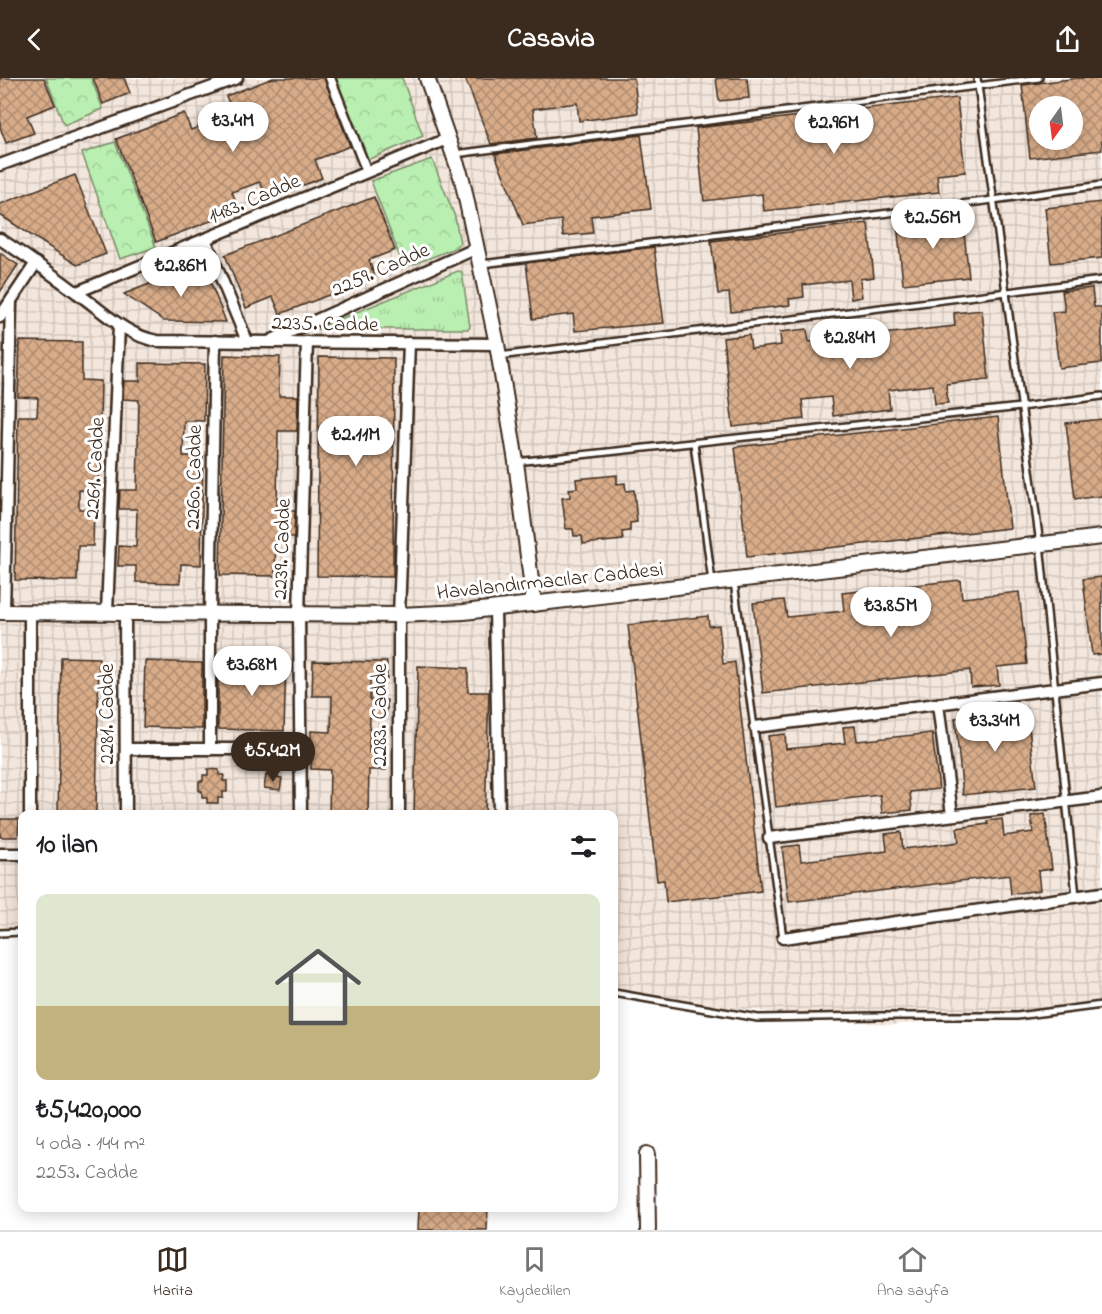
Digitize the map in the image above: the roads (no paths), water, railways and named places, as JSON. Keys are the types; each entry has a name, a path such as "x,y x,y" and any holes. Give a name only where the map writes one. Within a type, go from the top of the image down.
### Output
{"street":[{"path":"0,165 237,78"},
{"path":"330,78 367,172"},
{"path":"427,78 462,179 498,350 516,462 534,604"},
{"name":"1483. Cadde","path":"77,292 447,139"},
{"name":"2235. Cadde","path":"0,239 77,292 119,325 136,335 157,341 409,343 498,350"},
{"path":"205,239 247,341"},
{"name":"2259. Cadde","path":"267,342 477,248"},
{"path":"0,317 36,263"},
{"path":"2,612 11,301"},
{"name":"2261. Cadde","path":"107,612 119,325"},
{"name":"2260. Cadde","path":"210,749 215,341"},
{"name":"2239. Cadde","path":"301,810 299,614 307,342"},
{"name":"2283. Cadde","path":"399,810 399,615 409,343"},
{"name":"Havalandırmacılar Caddesi","path":"2,612 399,615 495,609 1102,537"},
{"path":"495,609 499,810"},
{"path":"30,612 30,810"},
{"name":"2281. Cadde","path":"125,613 126,810"},
{"path":"755,727 1102,683"},
{"path":"938,704 952,815"},
{"path":"126,749 300,749"},
{"path":"769,838 1102,797"},
{"path":"0,854 18,854"},
{"path":"783,938 1102,893"},
{"path":"648,1154 648,1230"}],"lane":[{"path":"977,78 1040,544 1076,896"},
{"path":"453,154 1039,78"},
{"path":"480,265 1102,185"},
{"path":"498,350 1102,280"},
{"path":"516,462 1021,407 1102,396"},
{"path":"694,443 712,584"},
{"path":"734,582 783,938"},
{"path":"0,933 18,932"},
{"path":"618,994 758,1018 1017,1016 1102,1005"}]}
